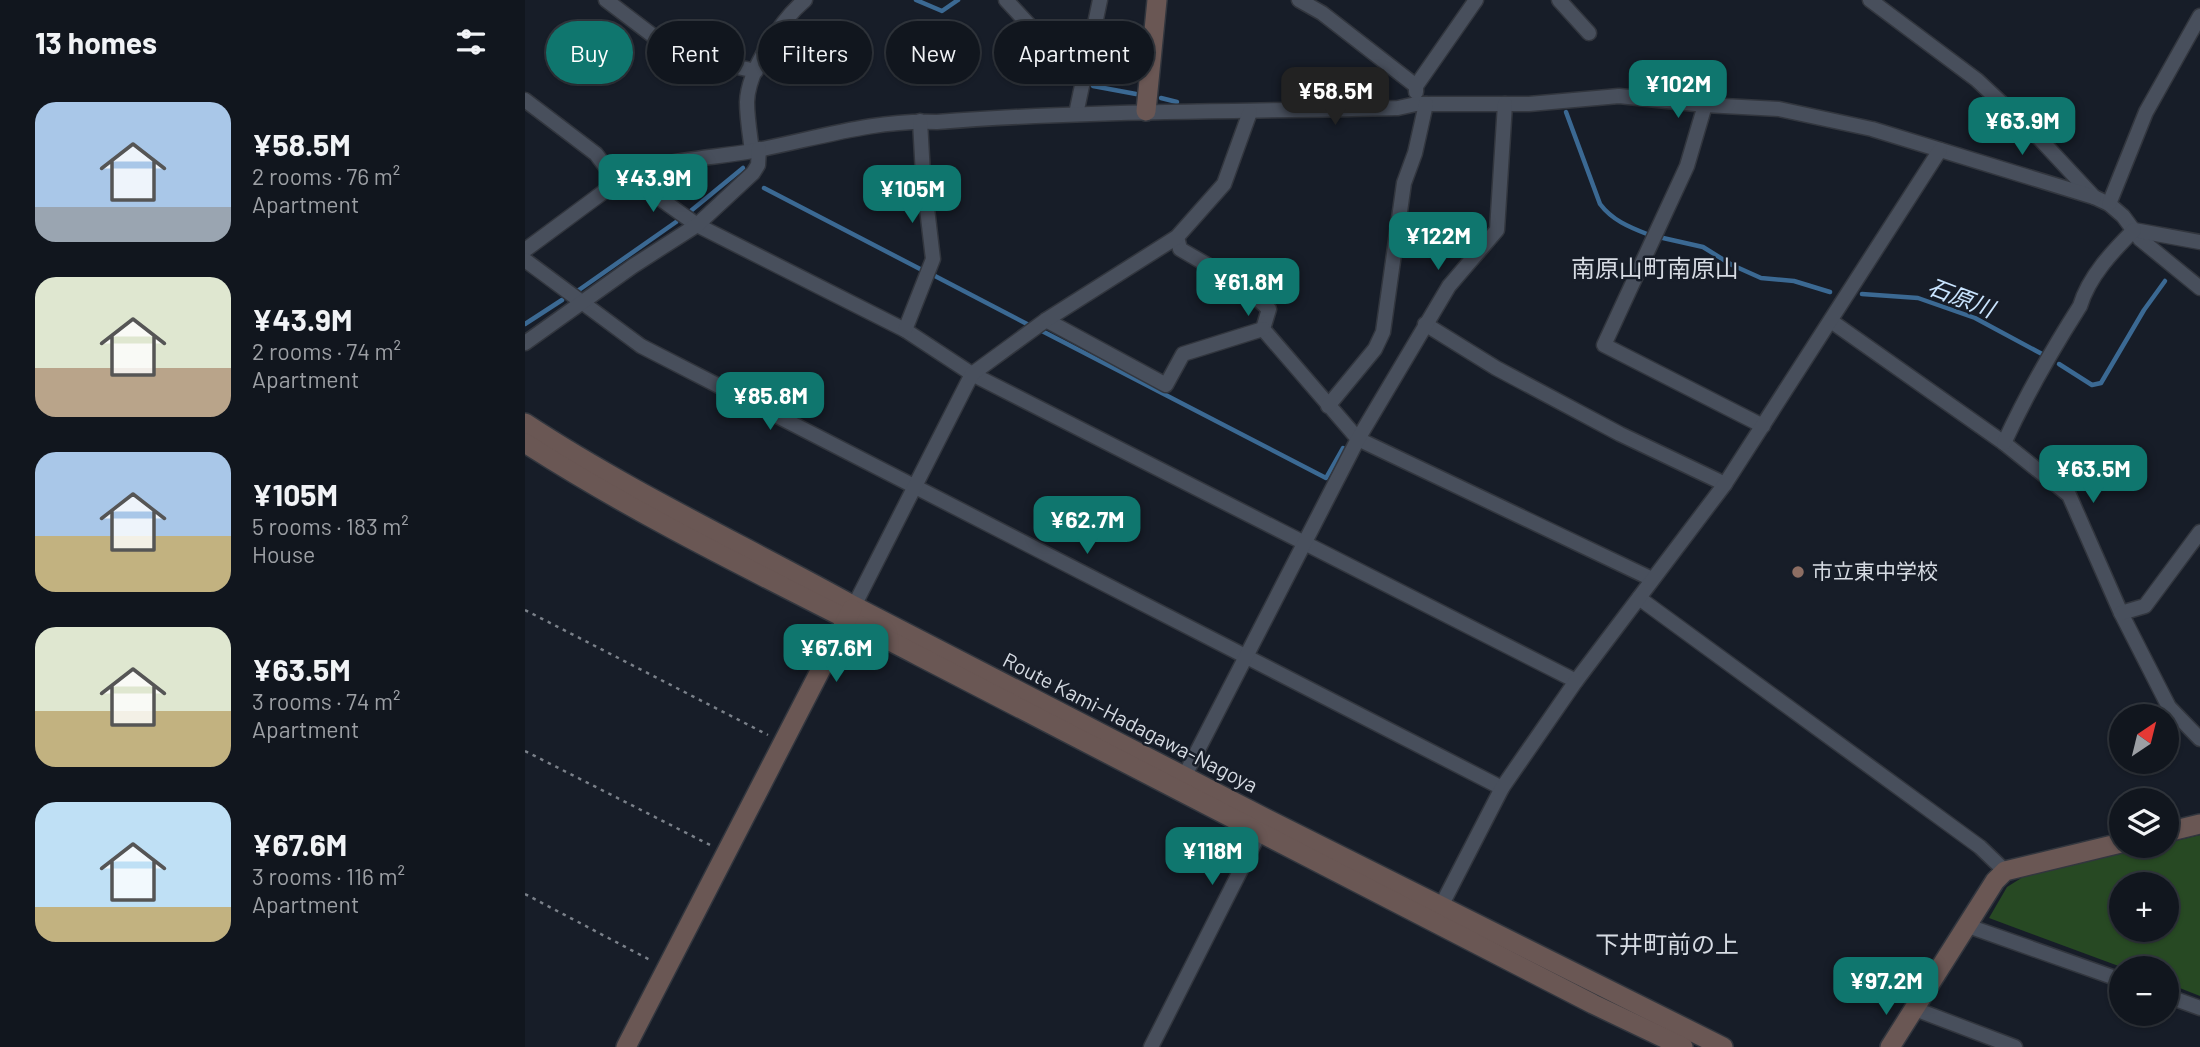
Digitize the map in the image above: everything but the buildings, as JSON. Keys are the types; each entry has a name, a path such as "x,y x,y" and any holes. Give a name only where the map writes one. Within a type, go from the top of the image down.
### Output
{"main road":[{"path":"1146,111 1157,0"},
{"name":"Route Kami-Hadagawa-Nagoya","path":"525,423 677,513 790,570 851,612 1260,832 1723,1047"},
{"name":"Route Kami-Hadagawa-Nagoya","path":"525,443 676,533 851,612 1185,775 1683,1047"},
{"path":"627,1047 851,612"},
{"path":"2179,829 2200,824"},
{"path":"1890,1047 1995,881 2005,871 2109,846"}],"street":[{"path":"606,0 677,54 756,71"},
{"path":"525,342 697,225 753,173 758,165 747,99 756,71 777,30 793,10 806,0"},
{"path":"1006,0 1025,21"},
{"path":"1096,21 1100,0"},
{"path":"1299,0 1322,13 1416,86 1421,104 1415,153 1404,183 1383,332 1375,349 1328,406"},
{"path":"1416,86 1476,0"},
{"path":"1559,0 1589,33"},
{"path":"1870,0 1977,80 2039,138 2094,197"},
{"path":"2109,204 2146,112 2200,16"},
{"path":"1076,114 1083,84"},
{"path":"525,250 622,179 652,167 755,150 839,131 920,121 1146,111 1250,112 1398,108 1421,104 1505,104 1619,96 1779,109 1873,130 2094,197 2109,204 2123,216 2140,239 2200,288"},
{"path":"525,100 596,154 622,179 697,225 905,330 972,374 1576,681"},
{"path":"1185,775 1358,439 1449,286 1497,230 1505,104"},
{"path":"1705,105 1688,166 1604,345 1763,426"},
{"path":"851,612 972,374 1046,320 1177,237 1224,184 1250,112"},
{"path":"905,330 933,259 920,121"},
{"path":"1438,913 1502,788 1576,681 1725,484 1940,150"},
{"path":"2134,230 2200,242"},
{"path":"2004,443 2026,396 2083,297 2110,254 2134,230"},
{"path":"1177,237 1180,249 1240,284 1269,309 1263,329"},
{"path":"525,260 641,345 1502,788"},
{"path":"1046,320 1166,385 1182,354 1263,329"},
{"path":"1831,321 2004,443 2069,495 2121,613 2169,707 2200,739"},
{"path":"1425,324 1496,368 1620,434 1725,484"},
{"path":"1263,329 1358,439 1652,579"},
{"path":"2121,613 2145,606 2200,531"},
{"path":"1639,598 1980,847 2005,871"},
{"path":"1151,1047 1260,832"},
{"path":"1968,926 2109,976"},
{"path":"2179,1000 2200,1008"},
{"path":"1915,1009 2015,1047"}],"path":[{"path":"525,610 784,743"},
{"path":"525,751 727,853"},
{"path":"525,894 668,969"}],"green space":[{"path":"2200,835 2200,996 2179,988 2179,956 2109,956 2109,962 1989,918 2007,887 2023,877 2109,856 2179,858 2179,840"}],"waterway":[{"name":"石原川","path":"916,0 942,11 958,0"},
{"name":"石原川","path":"1093,86 1136,94"},
{"name":"石原川","path":"1161,98 1177,102"},
{"name":"石原川","path":"1566,112 1600,204 1615,219 1647,234"},
{"path":"687,214 743,168"},
{"path":"764,188 922,270"},
{"path":"576,292 676,222"},
{"name":"石原川","path":"1663,238 1703,247 1732,265 1761,278 1794,281 1830,292"},
{"path":"935,276 1027,324"},
{"name":"石原川","path":"2059,364 2092,385 2101,383 2144,310 2165,281"},
{"name":"石原川","path":"1862,294 1918,298 1975,318 2042,354"},
{"path":"525,324 562,300"},
{"path":"1042,331 1326,478 1343,448"}],"place":[{"name":"市立東中学校","path":"1798,572"}],"district":[{"name":"南原山町南原山","path":"1655,269"},
{"name":"下井町前の上","path":"1667,945"}]}
